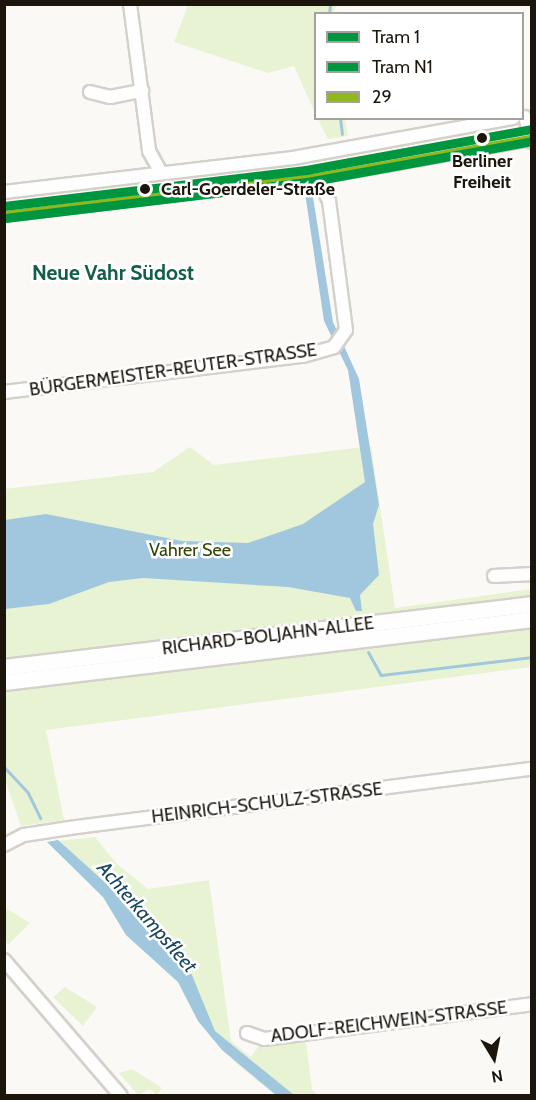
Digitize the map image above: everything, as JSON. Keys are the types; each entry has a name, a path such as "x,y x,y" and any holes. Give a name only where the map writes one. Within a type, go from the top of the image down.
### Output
{"main road":[{"name":"RICHARD-BOLJAHN-ALLEE","path":"4,667 531,604"},
{"name":"RICHARD-BOLJAHN-ALLEE","path":"4,682 531,619"}],"street":[{"path":"130,4 149,151 161,173"},
{"path":"90,92 110,97 142,91"},
{"path":"4,192 293,158 506,120"},
{"path":"4,215 318,177 531,140 524,120"},
{"path":"142,175 149,151"},
{"name":"BÜRGERMEISTER-REUTER-STRASSE","path":"4,392 303,356 338,343 346,330 329,201 332,175"},
{"name":"BÜRGERMEISTER-REUTER-STRASSE","path":"318,177 329,201"},
{"path":"494,576 531,574"},
{"name":"HEINRICH-SCHULZ-STRASSE","path":"4,845 24,835 63,829 531,769"},
{"path":"4,960 122,1095"},
{"name":"ADOLF-REICHWEIN-STRASSE","path":"247,1033 264,1039 531,1004"}],"green space":[{"path":"188,5 336,5 334,12 314,12 314,111 294,66 268,73 174,42"},
{"path":"318,120 345,120 348,136 328,139"},
{"name":"Vahrer See","path":"371,446 395,608 531,589 531,597 5,660 4,489 153,472 190,447 214,465"},
{"path":"531,628 531,667 46,730 64,820 21,826 5,780 5,689"},
{"path":"95,837 117,864 148,889 209,880 231,1041 251,1057 258,1047 306,1041 312,1090 319,1095 276,1095 239,1066 198,1021 178,982 126,935 103,897 47,842"},
{"path":"4,907 30,923 8,945 5,940"},
{"path":"65,987 97,1007 83,1026 53,997"},
{"path":"132,1069 162,1088 157,1095 150,1089 138,1095 119,1073"}],"water":[{"name":"Vahrer See","path":"312,191 333,322 359,379 379,505 373,524 379,575 360,595 362,611 356,611 350,598 288,587 143,578 109,582 49,604 5,609 5,520 46,514 182,541 248,543 303,524 365,482 348,370 324,321 305,193"},
{"path":"58,840 160,932 189,968 215,1031 294,1095 276,1095 222,1050 198,1021 178,982 126,935 103,897 47,842"}],"waterway":[{"path":"329,12 330,4"},
{"path":"340,120 342,134"},
{"path":"368,652 381,675 532,657"},
{"name":"Achterkampsfleet","path":"4,767 28,793 40,818"}],"tram line":[{"name":"1","path":"4,206 306,170 532,129"},
{"name":"N1","path":"5,218 307,182 532,141"}],"transit line":[{"name":"29","path":"4,215 318,177 530,139"}],"place":[{"name":"Berliner Freiheit","path":"482,138"},
{"name":"Carl-Goerdeler-Straße","path":"145,189"}],"district":[{"name":"Neue Vahr Südost","path":"113,273"}]}
